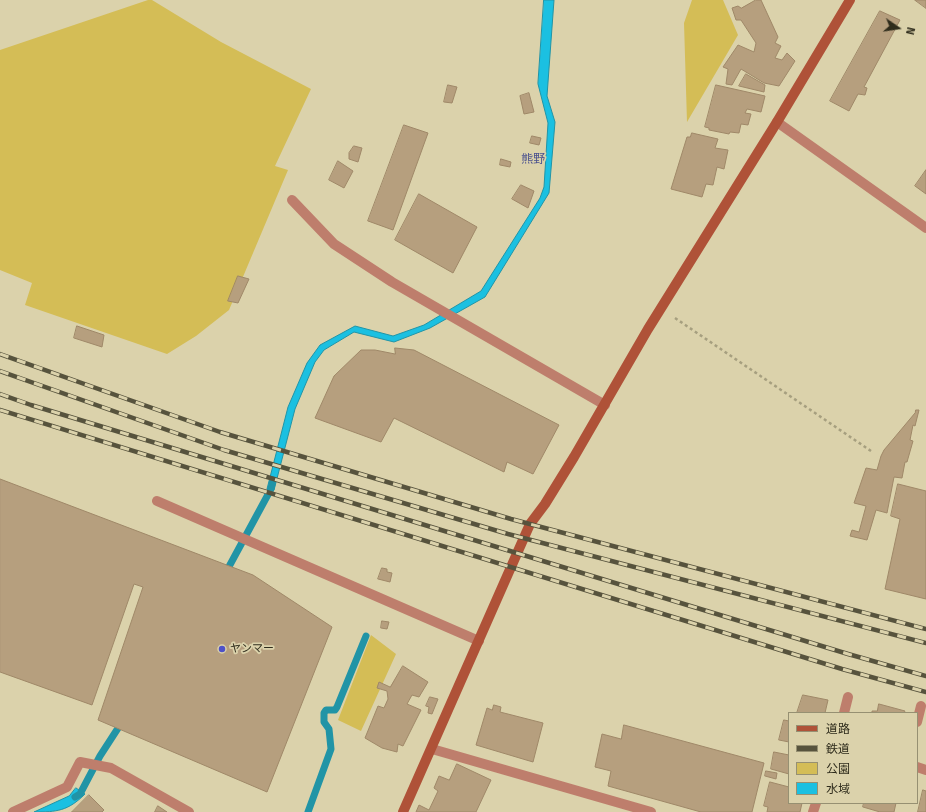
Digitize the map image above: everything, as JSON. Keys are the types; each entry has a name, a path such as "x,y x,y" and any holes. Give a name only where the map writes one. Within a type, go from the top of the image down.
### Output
{"street":[{"path":"403,812 530,524 553,490 661,309 778,122 850,0"},
{"path":"778,122 926,228"},
{"path":"292,200 334,244 392,282 605,405"},
{"path":"157,501 479,641"},
{"path":"844,712 848,697"},
{"path":"918,718 921,706"},
{"path":"432,749 651,812"},
{"path":"13,812 67,787 80,762 111,768 189,812"}],"path":[{"path":"661,309 871,452"}],"green space":[{"path":"148,0 152,0 221,42 311,89 275,166 288,170 229,310 196,336 167,354 25,305 32,283 0,270 0,50"},
{"path":"692,0 723,0 738,35 687,122 684,23"},
{"path":"371,635 396,654 361,731 338,720"}],"water":[{"path":"544,0 554,0 547,96 555,122 549,193 485,297 430,328 394,342 354,332 324,350 315,362 295,409 274,490 267,489 288,407 307,363 320,345 355,326 393,336 424,325 481,291 540,198 544,187 548,123 538,84"},
{"path":"76,788 85,794 73,804 56,811 34,812 69,796"}],"building":[{"path":"756,0 761,0 778,37 775,43 781,46 775,58 782,60 787,53 795,61 779,86 764,83 741,69 732,85 726,84 728,69 723,67 738,45 754,52 756,43 741,20 736,20 732,8 738,6 741,8"},
{"path":"915,0 926,0 926,8"},
{"path":"880,11 900,20 864,87 867,88 865,95 858,94 849,111 830,101"},
{"path":"746,74 765,85 764,92 739,86"},
{"path":"448,85 457,87 452,103 444,102"},
{"path":"716,85 765,96 761,112 747,109 745,113 751,114 748,125 741,124 739,133 730,132 729,134 709,130 709,128 705,127"},
{"path":"529,93 534,112 524,114 520,96"},
{"path":"404,125 428,133 393,230 368,221"},
{"path":"692,133 718,139 715,148 728,150 724,169 717,167 713,185 706,184 702,197 671,189 687,137 690,137"},
{"path":"532,136 541,138 539,145 530,143"},
{"path":"354,146 362,148 358,162 349,159 349,153"},
{"path":"501,159 511,162 510,167 500,165"},
{"path":"338,161 353,171 344,188 329,180"},
{"path":"926,170 926,194 915,186"},
{"path":"521,185 534,191 528,208 512,199"},
{"path":"419,194 477,227 453,273 395,240"},
{"path":"238,276 249,279 238,303 228,301"},
{"path":"77,326 104,335 102,347 74,338"},
{"path":"395,348 414,350 559,425 533,474 507,462 504,472 394,418 381,442 315,418 334,376 361,350 375,350 395,354"},
{"path":"916,410 919,410 915,426 913,425 910,440 913,441 907,462 905,462 902,478 894,477 887,513 876,510 867,540 850,536 852,530 859,532 866,506 854,503 866,468 877,470 884,450"},
{"name":"ヤンマー","path":"0,479 253,575 332,627 267,792 98,720 143,587 134,584 92,705 0,672"},
{"path":"898,484 926,491 926,599 885,589 900,519 891,516"},
{"path":"382,568 387,569 387,572 392,573 390,582 378,579"},
{"path":"382,621 389,622 387,629 381,628"},
{"path":"403,666 428,682 419,697 412,695 407,704 421,710 403,746 398,744 397,752 382,748 365,738 378,706 384,708 388,699 387,691 377,688 379,682 390,687"},
{"path":"803,695 828,700 825,712 797,712"},
{"path":"430,697 438,699 432,714 428,713 429,707 426,706"},
{"path":"879,704 905,711 872,712 877,711"},
{"path":"494,705 501,707 500,712 543,723 533,762 476,745 487,708 492,710"},
{"path":"784,720 788,721 788,742 779,740"},
{"path":"624,725 764,763 752,812 701,812 608,786 611,771 595,767 602,734 621,739"},
{"path":"774,752 788,755 788,774 771,769"},
{"path":"457,764 491,780 476,812 416,812 419,805 429,810 438,791 434,788 439,776 449,780"},
{"path":"766,771 777,773 776,779 765,776"},
{"path":"770,782 788,787 788,804 802,804 800,812 767,812 768,807 764,806"},
{"path":"923,790 926,791 926,812 918,812"},
{"path":"89,795 104,810 102,812 72,812"},
{"path":"864,804 896,804 894,812 880,812 863,807"},
{"path":"158,806 167,812 155,812"}],"waterway":[{"path":"225,574 271,489 273,480"},
{"path":"308,812 331,749 329,729 324,722 324,713 326,710 335,710 337,707 366,636"},
{"path":"75,797 80,794 100,756 122,722"}],"railway":[{"path":"0,354 220,432 511,519 926,629"},
{"path":"0,371 224,450 508,534 926,643"},
{"path":"0,394 31,405 848,654 926,676"},
{"path":"0,410 842,669 926,692"}],"place":[{"name":"ヤンマー","path":"222,649"}],"district":[{"name":"熊野","path":"533,160"}]}
